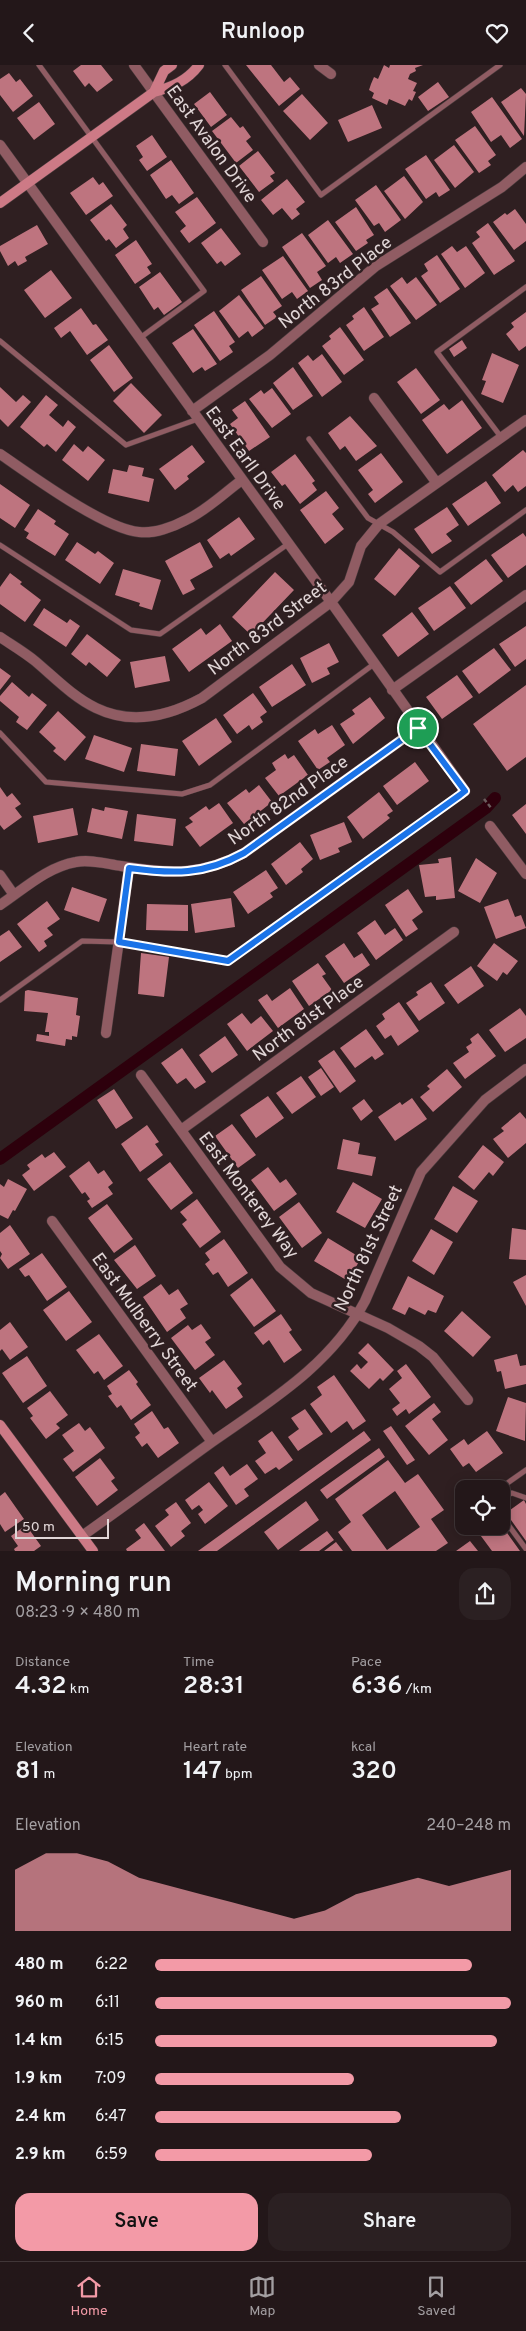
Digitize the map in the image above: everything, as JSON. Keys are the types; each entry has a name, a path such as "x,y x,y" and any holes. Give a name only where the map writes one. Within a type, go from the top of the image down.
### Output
{"street":[{"name":"East Avalon Drive","path":"134,65 263,242"},
{"path":"154,92 164,71 172,65"},
{"path":"0,203 154,92 176,85 193,73 199,65"},
{"path":"319,65 331,74"},
{"name":"East Earll Drive","path":"0,145 465,791"},
{"name":"North 83rd Place","path":"195,415 376,266 502,187 526,167"},
{"path":"374,398 436,483"},
{"name":"North 83rd Street","path":"0,637 96,708 134,717 170,713 202,698 331,603 349,583 361,546 379,524 526,420"},
{"path":"0,454 87,511 114,525 139,532 161,530 187,520 242,480"},
{"path":"392,690 526,595"},
{"name":"North 82nd Place","path":"0,905 48,872 78,861 162,872 187,872 227,862 252,847 418,728"},
{"path":"490,826 526,874"},
{"path":"106,1033 129,868"},
{"path":"0,875 14,895"},
{"name":"North 81st Place","path":"181,1130 454,932"},
{"name":"North 81st Street","path":"82,1536 311,1370 357,1315 421,1172 485,1101 526,1069"},
{"name":"East Monterey Way","path":"141,1075 280,1267 311,1293 388,1328 419,1346 433,1357 468,1400"},
{"name":"East Mulberry Street","path":"52,1221 212,1442"},
{"path":"0,1425 93,1551"}],"lane":[{"path":"39,65 204,291 140,339"},
{"path":"225,65 321,195 498,66"},
{"path":"490,65 498,66"},
{"path":"501,437 437,352 526,287"},
{"path":"0,341 126,445 195,415"},
{"path":"309,439 368,518 393,532 440,572 526,510"},
{"path":"0,545 130,630 160,634 288,544"},
{"path":"0,733 46,782 182,794 210,785 374,664"},
{"path":"0,1000 82,941 119,942 228,961 465,791"},
{"path":"510,1481 526,1470"},
{"path":"510,1494 526,1497"},
{"path":"510,1527 526,1549"}],"path":[{"path":"484,799 492,809"}],"building":[{"path":"81,65 101,65 113,80 97,92 89,83 85,87 73,71"},
{"path":"246,65 271,65 284,82 290,77 300,89 279,106"},
{"path":"384,65 389,68 390,65 423,65 415,68 416,71 410,74 408,79 417,83 413,91 416,92 412,101 409,99 405,106 389,99 387,105 372,98 374,93 369,90 371,84 374,77 378,79"},
{"path":"9,73 16,82 20,79 33,96 13,112 0,95 0,79"},
{"path":"438,82 449,97 428,111 418,97"},
{"path":"521,88 526,94 524,136 501,102"},
{"path":"210,92 227,115 211,127 194,104"},
{"path":"302,94 328,123 310,140 283,111"},
{"path":"492,97 522,139 510,148 501,135 491,142 471,112"},
{"path":"39,102 55,124 34,140 17,118"},
{"path":"372,105 382,128 348,142 338,120"},
{"path":"231,117 240,128 243,126 251,137 246,141 253,150 236,163 212,131"},
{"path":"475,126 496,155 488,161 491,165 479,173 455,140"},
{"path":"152,135 167,157 147,171 139,160 143,157 136,146"},
{"path":"454,145 474,172 455,188 434,160"},
{"path":"258,151 275,173 270,176 274,181 259,192 239,166"},
{"path":"426,155 450,190 439,197 436,192 426,199 405,169"},
{"path":"171,160 194,193 179,204 172,195 166,199 150,175"},
{"path":"404,176 423,202 405,219 384,191"},
{"path":"93,177 99,185 103,182 113,196 86,215 70,193"},
{"path":"287,179 305,202 296,209 300,214 292,220 282,208 273,215 261,200"},
{"path":"376,185 401,220 385,232 379,223 374,226 355,200"},
{"path":"197,197 216,223 189,243 180,231 186,226 175,212"},
{"path":"111,204 127,225 123,229 129,238 116,248 109,239 106,241 90,220"},
{"path":"356,207 374,235 366,240 368,243 356,251 335,222"},
{"path":"515,209 526,224 526,241 514,250 493,222 505,213 507,215"},
{"path":"328,220 353,254 340,263 336,257 328,263 308,235"},
{"path":"488,223 515,261 494,275 472,243 480,237 476,232"},
{"path":"37,225 48,244 25,257 27,261 18,266 15,261 8,266 0,251 0,246"},
{"path":"221,228 241,254 225,266 221,261 217,264 201,243"},
{"path":"302,233 326,266 317,272 322,280 310,288 282,247"},
{"path":"136,240 152,264 147,267 151,273 135,284 115,255"},
{"path":"452,246 457,252 466,246 485,273 465,288 441,254"},
{"path":"437,255 460,289 440,303 421,276 428,271 424,264"},
{"path":"283,256 308,291 297,299 292,292 282,299 262,270"},
{"path":"51,270 72,298 45,318 24,290"},
{"path":"160,272 182,302 164,315 158,307 154,310 139,287"},
{"path":"261,276 282,306 273,312 277,317 265,325 241,290"},
{"path":"402,277 407,284 416,277 437,305 416,320 390,286"},
{"path":"387,288 411,323 390,337 371,309 379,304 374,297"},
{"path":"239,295 264,328 252,337 248,331 239,338 219,311"},
{"path":"364,307 384,337 364,351 346,325 354,319 352,316"},
{"path":"81,308 93,325 96,324 108,340 87,355 70,331 61,338 54,328"},
{"path":"214,311 235,342 229,346 233,352 220,361 194,325"},
{"path":"526,312 526,346 519,351 506,334 514,327 511,323"},
{"path":"340,327 364,360 344,375 322,346 331,339 329,336"},
{"path":"193,329 217,364 205,371 202,367 193,373 172,343"},
{"path":"462,340 467,348 454,357 449,349"},
{"path":"109,345 133,378 114,392 90,360"},
{"path":"492,353 519,365 503,403 481,394 486,381 482,380"},
{"path":"322,354 342,382 322,397 298,363 308,355 313,361"},
{"path":"293,367 313,396 293,410 273,383"},
{"path":"416,368 440,400 421,414 397,382"},
{"path":"131,383 162,415 144,433 113,401"},
{"path":"0,387 16,402 23,395 31,402 8,427 0,419"},
{"path":"272,388 291,414 272,428 249,399 261,390 264,394"},
{"path":"46,395 58,405 49,415 63,427 68,420 76,427 56,452 47,444 44,447 20,427"},
{"path":"462,400 482,428 447,454 422,420 444,404 449,410"},
{"path":"245,401 270,437 249,451 230,424 238,418 232,410"},
{"path":"350,416 377,446 356,461 345,446 340,450 328,433"},
{"path":"74,444 83,452 88,446 105,460 88,481 62,460"},
{"path":"192,445 205,462 187,476 189,479 175,490 159,469"},
{"path":"523,450 526,453 526,486 518,492 513,485 505,492 492,475"},
{"path":"381,453 403,482 375,503 368,494 373,490 358,470"},
{"path":"295,454 315,481 312,483 317,490 300,504 285,484 282,486 271,472"},
{"path":"129,465 144,468 142,476 154,479 149,502 108,493 113,469 127,472"},
{"path":"486,481 501,503 468,526 452,504"},
{"path":"0,484 30,505 15,528 0,518"},
{"path":"326,491 339,508 332,514 344,529 325,544 300,510"},
{"path":"447,507 459,525 446,534 452,541 432,554 414,529"},
{"path":"38,509 56,521 54,524 69,534 55,556 26,538 29,533 24,530"},
{"path":"239,517 255,539 231,556 229,553 220,559 207,540"},
{"path":"523,533 526,537 526,565 508,578 491,555"},
{"path":"77,542 95,554 98,551 114,563 100,584 65,560"},
{"path":"200,542 213,567 190,580 195,589 183,595 165,561"},
{"path":"399,548 420,566 395,596 374,579"},
{"path":"486,559 503,581 471,605 454,583"},
{"path":"123,569 161,580 152,610 139,606 140,603 115,595"},
{"path":"275,572 294,590 251,635 232,617"},
{"path":"10,573 22,582 20,584 41,600 25,622 0,604 0,587"},
{"path":"450,586 466,608 434,631 418,608"},
{"path":"44,608 67,623 70,619 80,626 66,647 33,625"},
{"path":"412,612 429,634 398,657 382,635"},
{"path":"220,624 232,641 189,672 172,649 201,628 206,635"},
{"path":"526,626 526,659 515,667 499,644"},
{"path":"87,634 121,660 107,677 89,662 86,666 71,654"},
{"path":"329,643 339,662 327,668 330,674 312,683 300,658"},
{"path":"494,648 511,670 479,694 462,671"},
{"path":"165,656 170,681 135,688 130,662"},
{"path":"292,664 306,685 272,707 259,687"},
{"path":"0,668 11,676 0,690"},
{"path":"457,675 473,697 442,719 426,697"},
{"path":"12,682 29,697 32,693 47,705 27,730 16,722 19,717 0,701 0,696"},
{"path":"526,685 526,757 507,771 473,724"},
{"path":"253,693 267,712 260,717 263,722 252,730 249,725 237,734 223,715"},
{"path":"370,697 385,718 353,744 340,724 355,714 352,710"},
{"path":"58,711 86,737 65,761 53,751 56,748 39,732"},
{"path":"216,718 232,742 199,766 182,741"},
{"path":"332,725 345,745 327,758 330,762 318,770 298,741 315,729 318,734"},
{"path":"94,735 132,748 124,772 85,759"},
{"path":"141,744 178,749 175,776 137,771"},
{"path":"285,754 288,759 294,755 308,775 279,796 265,778 276,770 272,763"},
{"path":"415,762 429,781 397,805 383,786"},
{"path":"259,785 272,802 244,824 227,803 246,789 249,793"},
{"path":"0,787 7,797 12,793 21,804 15,808 22,817 4,830 0,825"},
{"path":"379,792 393,811 387,815 390,818 363,839 347,817"},
{"path":"219,803 233,823 200,847 185,827 193,822 189,818 206,806 209,810"},
{"path":"526,804 526,834 512,815"},
{"path":"105,807 128,811 122,839 87,832 92,808 104,811"},
{"path":"73,808 78,835 38,843 33,816"},
{"path":"137,814 176,819 173,846 134,841"},
{"path":"344,822 352,842 338,848 340,852 320,860 310,835"},
{"path":"300,842 313,859 301,869 303,872 286,885 271,864"},
{"path":"451,857 455,898 436,900 436,896 425,897 419,865 439,863 438,859"},
{"path":"476,858 497,873 480,903 458,891"},
{"path":"266,870 278,888 270,893 273,897 248,914 233,892"},
{"path":"72,887 107,899 99,922 64,910"},
{"path":"408,889 423,912 412,920 418,929 406,937 385,905"},
{"path":"231,898 235,927 195,933 191,904"},
{"path":"508,899 515,917 521,915 526,928 496,939 484,907"},
{"path":"47,901 60,919 47,928 53,935 44,941 47,946 39,952 17,924"},
{"path":"147,904 188,905 188,931 146,930"},
{"path":"375,920 385,935 395,928 403,940 376,960 357,933"},
{"path":"9,930 22,947 0,962 0,936"},
{"path":"344,943 354,958 362,953 370,965 344,983 325,956"},
{"path":"494,943 518,961 507,975 503,972 497,981 477,966"},
{"path":"141,953 169,957 164,997 138,994"},
{"path":"318,963 326,974 322,976 332,990 309,1006 292,981"},
{"path":"471,966 484,986 458,1004 444,985"},
{"path":"431,982 445,1003 419,1021 406,1003 418,995 416,992"},
{"path":"290,988 304,1009 278,1028 258,1000 267,994 272,1001"},
{"path":"25,991 78,998 76,1015 80,1016 77,1037 72,1036 72,1040 66,1039 65,1046 36,1041 37,1034 49,1036 49,1032 45,1032 48,1013 24,1011"},
{"path":"399,1002 419,1031 398,1046 391,1035 385,1039 376,1026 385,1019 382,1014"},
{"path":"520,1008 526,1016 526,1038 505,1052 489,1030"},
{"path":"242,1013 251,1024 261,1016 273,1031 247,1051 227,1024"},
{"path":"366,1029 384,1054 375,1060 372,1056 355,1068 340,1048"},
{"path":"478,1033 496,1056 465,1079 453,1063 469,1052 466,1047 472,1043 470,1039"},
{"path":"225,1036 238,1055 212,1073 199,1055"},
{"path":"182,1048 206,1082 195,1089 186,1078 177,1084 161,1063"},
{"path":"334,1050 356,1081 340,1093 318,1061"},
{"path":"321,1068 334,1087 321,1096 308,1077"},
{"path":"447,1069 462,1087 433,1112 420,1097 430,1089 427,1086"},
{"path":"301,1076 316,1097 292,1114 276,1093"},
{"path":"114,1089 133,1118 116,1129 97,1100"},
{"path":"268,1096 284,1118 256,1138 240,1115"},
{"path":"412,1098 427,1119 395,1141 378,1117 400,1102 402,1105"},
{"path":"364,1099 373,1111 361,1121 352,1108"},
{"path":"520,1112 526,1119 526,1143 508,1158 493,1139 504,1131 501,1128"},
{"path":"232,1124 256,1155 238,1168 215,1136"},
{"path":"147,1125 159,1142 155,1144 163,1155 140,1172 121,1144"},
{"path":"343,1139 360,1143 358,1154 376,1157 372,1176 337,1169"},
{"path":"483,1145 504,1162 493,1176 489,1172 474,1190 458,1177"},
{"path":"54,1152 66,1167 34,1191 22,1175 30,1169 27,1165 42,1154 45,1158"},
{"path":"89,1161 98,1174 104,1170 113,1183 108,1187 113,1194 92,1208 87,1201 90,1199 85,1192 82,1194 69,1176"},
{"path":"170,1162 193,1193 171,1210 147,1179"},
{"path":"268,1167 280,1183 286,1179 297,1194 274,1211 251,1180"},
{"path":"8,1179 27,1189 15,1211 13,1210 8,1219 0,1215 0,1184 4,1187"},
{"path":"353,1182 382,1199 365,1228 336,1212"},
{"path":"453,1186 478,1201 457,1233 434,1219"},
{"path":"197,1199 221,1232 200,1248 182,1224 187,1220 180,1212"},
{"path":"299,1202 322,1233 302,1248 279,1217"},
{"path":"107,1204 133,1239 114,1253 88,1218"},
{"path":"10,1225 30,1254 8,1269 0,1258 2,1254 0,1251 0,1233"},
{"path":"512,1228 526,1230 526,1260 509,1259"},
{"path":"431,1229 453,1242 434,1275 412,1261"},
{"path":"328,1238 361,1258 348,1281 314,1261"},
{"path":"224,1239 248,1273 228,1287 218,1272 213,1275 205,1264 210,1260 205,1253"},
{"path":"135,1245 156,1276 137,1289 114,1260"},
{"path":"42,1253 67,1287 47,1301 29,1275 25,1277 19,1269"},
{"path":"526,1275 526,1306 513,1282"},
{"path":"408,1276 444,1296 436,1313 428,1310 425,1315 409,1307 405,1315 392,1309"},
{"path":"252,1278 276,1311 254,1327 230,1295"},
{"path":"161,1284 169,1295 178,1289 188,1304 180,1309 186,1318 167,1332 143,1297"},
{"path":"69,1291 92,1322 66,1341 43,1310"},
{"path":"462,1311 491,1337 473,1357 444,1331"},
{"path":"281,1314 292,1330 289,1332 302,1350 284,1363 269,1340 263,1345 254,1333"},
{"path":"10,1322 28,1347 10,1360 2,1349 0,1351 0,1330"},
{"path":"201,1324 211,1338 205,1342 215,1355 195,1370 171,1338 188,1325 192,1330"},
{"path":"99,1334 123,1366 104,1380 98,1371 94,1374 76,1350"},
{"path":"368,1343 394,1370 383,1381 380,1378 369,1389 350,1371 357,1364 361,1369 368,1362 358,1353"},
{"path":"517,1354 520,1366 526,1365 526,1384 505,1389 501,1371 497,1372 494,1360"},
{"path":"27,1356 47,1386 23,1403 2,1373"},
{"path":"224,1360 242,1384 237,1388 243,1397 226,1409 212,1390 210,1393 199,1378"},
{"path":"406,1364 431,1397 409,1414 406,1409 397,1416 392,1409 400,1403 389,1389 402,1378 397,1371"},
{"path":"129,1370 138,1382 136,1384 151,1405 131,1420 121,1405 117,1408 108,1396 112,1394 107,1386"},
{"path":"334,1375 366,1421 353,1430 347,1421 331,1433 310,1404 322,1395 317,1387"},
{"path":"50,1391 68,1415 56,1424 60,1428 46,1439 30,1418 33,1416 27,1408"},
{"path":"508,1397 526,1403 525,1441 496,1431"},
{"path":"434,1403 441,1412 432,1419 448,1440 429,1455 405,1426"},
{"path":"305,1409 323,1434 298,1451 288,1437 299,1429 291,1418"},
{"path":"152,1411 164,1429 168,1427 179,1443 158,1458 147,1443 142,1447 135,1437 140,1433 134,1424"},
{"path":"79,1423 85,1431 90,1427 105,1448 73,1472 63,1459 74,1451 62,1435"},
{"path":"391,1426 415,1460 407,1465 383,1431"},
{"path":"272,1431 293,1460 279,1470 276,1467 265,1474 255,1461 266,1453 258,1441"},
{"path":"364,1431 371,1440 217,1551 198,1551"},
{"path":"487,1431 503,1453 476,1472 469,1463 463,1467 450,1449 464,1439 468,1445"},
{"path":"379,1448 385,1457 327,1499 320,1490"},
{"path":"100,1458 115,1478 111,1481 118,1490 97,1506 75,1477"},
{"path":"388,1460 405,1483 418,1474 444,1510 431,1519 448,1543 436,1551 352,1551 338,1532 351,1522 335,1499","holes":["395,1491 420,1527 387,1550 362,1515"]},
{"path":"247,1464 258,1479 244,1489 249,1496 236,1505 214,1473 223,1466 230,1476"},
{"path":"209,1482 228,1506 205,1524 198,1514 203,1510 199,1505 192,1510 185,1500"},
{"path":"5,1492 24,1519 5,1532 0,1524 0,1496"},
{"path":"524,1500 526,1504 526,1541 510,1519 510,1510"},
{"path":"306,1501 319,1520 278,1550 264,1532"},
{"path":"176,1502 191,1523 181,1531 185,1536 171,1547 155,1526 169,1515 165,1510"},
{"path":"144,1523 165,1551 127,1551 126,1549 141,1538 135,1530"},
{"path":"26,1525 41,1546 34,1551 15,1551 14,1549 18,1546 11,1536"},
{"path":"327,1531 334,1540 319,1551 299,1551"},
{"path":"480,1535 508,1535 520,1551 492,1551"},
{"path":"470,1541 478,1551 456,1551"},
{"path":"336,1542 343,1551 324,1551"}],"waterway":[{"path":"0,1159 486,808 495,798"}],"route":[{"path":"418,728 465,791 460,795 228,961 119,942 129,868 162,872 187,872 227,862 244,853 418,728"}]}
